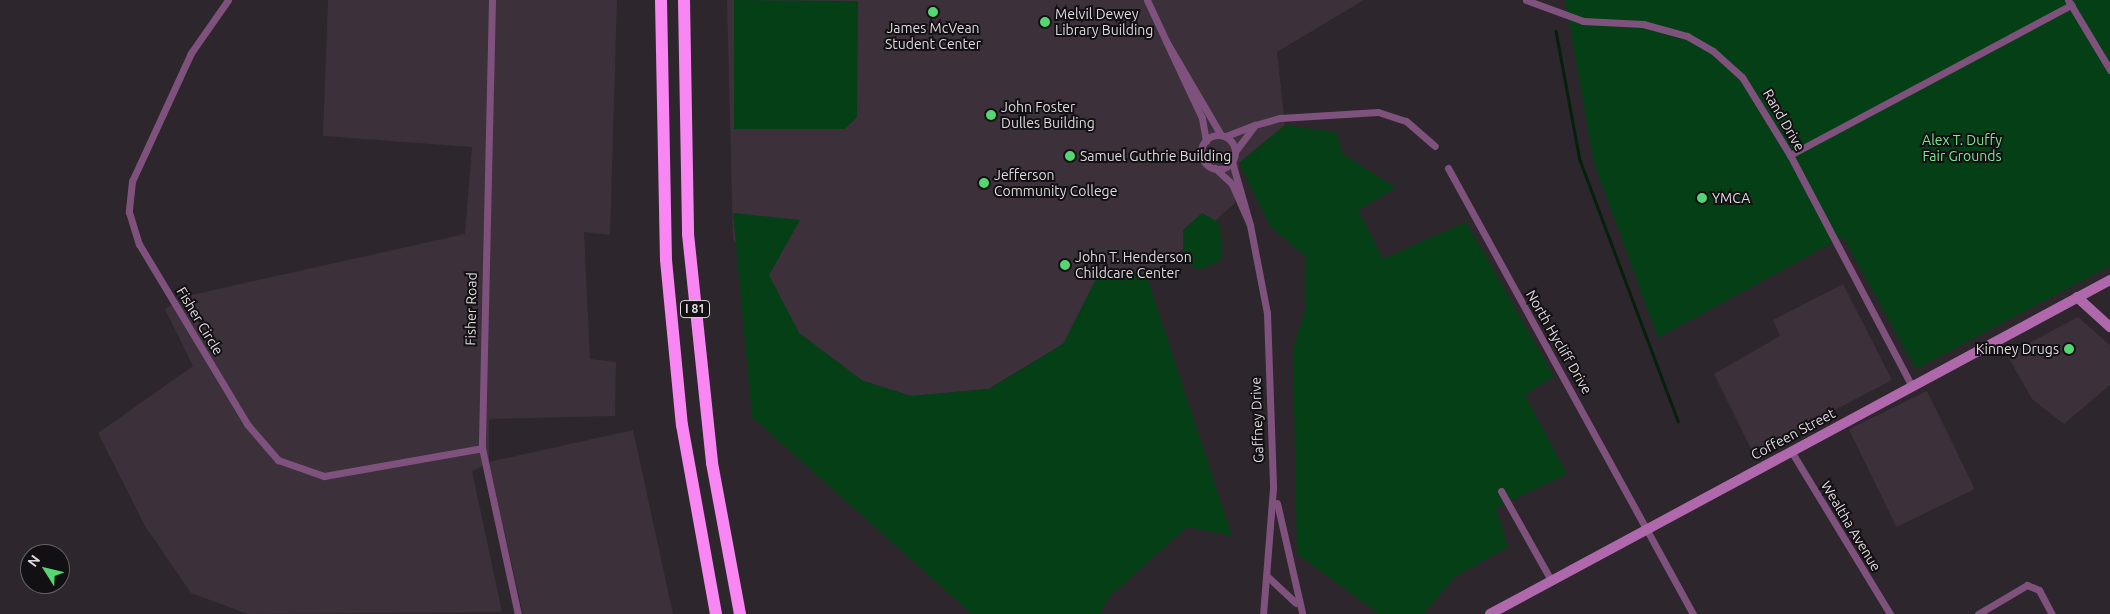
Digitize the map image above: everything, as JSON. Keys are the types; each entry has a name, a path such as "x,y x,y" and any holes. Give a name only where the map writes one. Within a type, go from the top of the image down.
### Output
{"highway":[{"name":"I 81","path":"661,0 666,260 682,425 716,614"},
{"name":"I 81","path":"684,0 688,234 712,463 734,590 740,614"},
{"path":"734,590 744,614"}],"main road":[{"name":"Coffeen Street","path":"1490,614 1791,450 2110,280"},
{"path":"2077,297 2110,328"}],"street":[{"name":"Fisher Circle","path":"228,0 190,53 132,181 129,212 139,244 247,424 284,464 324,476 482,448"},
{"name":"Fisher Road","path":"492,0 482,448 518,614"},
{"path":"1148,0 1202,118 1206,141 1202,157 1215,168 1232,162 1235,153 1255,125"},
{"name":"Rand Drive","path":"1526,0 1583,21 1655,26 1687,36 1713,51 1755,93 1790,155 1912,386"},
{"path":"1790,155 2069,3 2110,70"},
{"path":"1166,41 1235,153"},
{"path":"1206,141 1280,118 1378,112 1406,121 1435,146"},
{"name":"Gaffney Drive","path":"1232,162 1250,225 1266,313 1274,488 1268,577 1263,614"},
{"name":"Gaffney Drive","path":"1215,168 1232,184 1250,225"},
{"name":"North Hycliff Drive","path":"1448,168 1694,614"},
{"name":"Wealtha Avenue","path":"1791,450 1890,614"},
{"path":"1274,488 1302,613"},
{"path":"1501,491 1552,580"},
{"path":"1268,577 1291,595 1302,613"},
{"path":"1978,614 2027,585 2039,590 2052,614"}],"shaded area":[{"path":"328,0 617,0 610,235 584,232 590,359 616,362 615,416 489,419 489,462 633,430 673,614 523,614 489,463 472,471 502,612 248,614 191,593 145,526 98,433 193,366 165,309 187,296 465,234 472,147 323,136"},
{"name":"Jefferson Community College","path":"727,0 1364,0 1277,52 1285,125 1239,163 1235,203 1136,290 1063,344 988,389 911,396 863,381 799,333 733,239"},
{"path":"1843,284 1892,380 1753,453 1714,374 1780,336 1773,320"},
{"path":"2078,317 2110,345 2110,385 2064,424 2032,399 2007,355"},
{"path":"1927,391 1975,489 1897,527 1849,429"}],"green space":[{"path":"734,0 858,1 857,117 845,129 734,129"},
{"name":"Alex T. Duffy Fair Grounds","path":"1565,0 2110,0 2110,266 1916,369 1843,237 1658,338 1594,163"},
{"path":"1285,125 1336,132 1343,154 1396,188 1358,210 1383,259 1466,222 1554,376 1525,395 1567,474 1496,508 1508,547 1455,577 1423,614 1379,614 1297,554 1293,348 1306,307 1306,257 1270,226 1239,163"},
{"path":"733,213 800,220 769,275 799,333 863,381 911,396 989,389 1063,344 1100,271 1146,274 1232,536 1187,527 1109,597 1100,614 972,614 752,417"},
{"path":"1202,213 1220,223 1222,260 1198,270 1183,259 1183,230"}],"waterway":[{"path":"1556,31 1580,160 1678,421"}],"place":[{"name":"James McVean Student Center","path":"933,12"},
{"name":"Melvil Dewey Library Building","path":"1045,22"},
{"name":"John Foster Dulles Building","path":"991,115"},
{"name":"Samuel Guthrie Building","path":"1070,156"},
{"name":"Jefferson Community College","path":"984,183"},
{"name":"YMCA","path":"1702,198"},
{"name":"John T. Henderson Childcare Center","path":"1065,265"},
{"name":"Kinney Drugs","path":"2069,349"}]}
